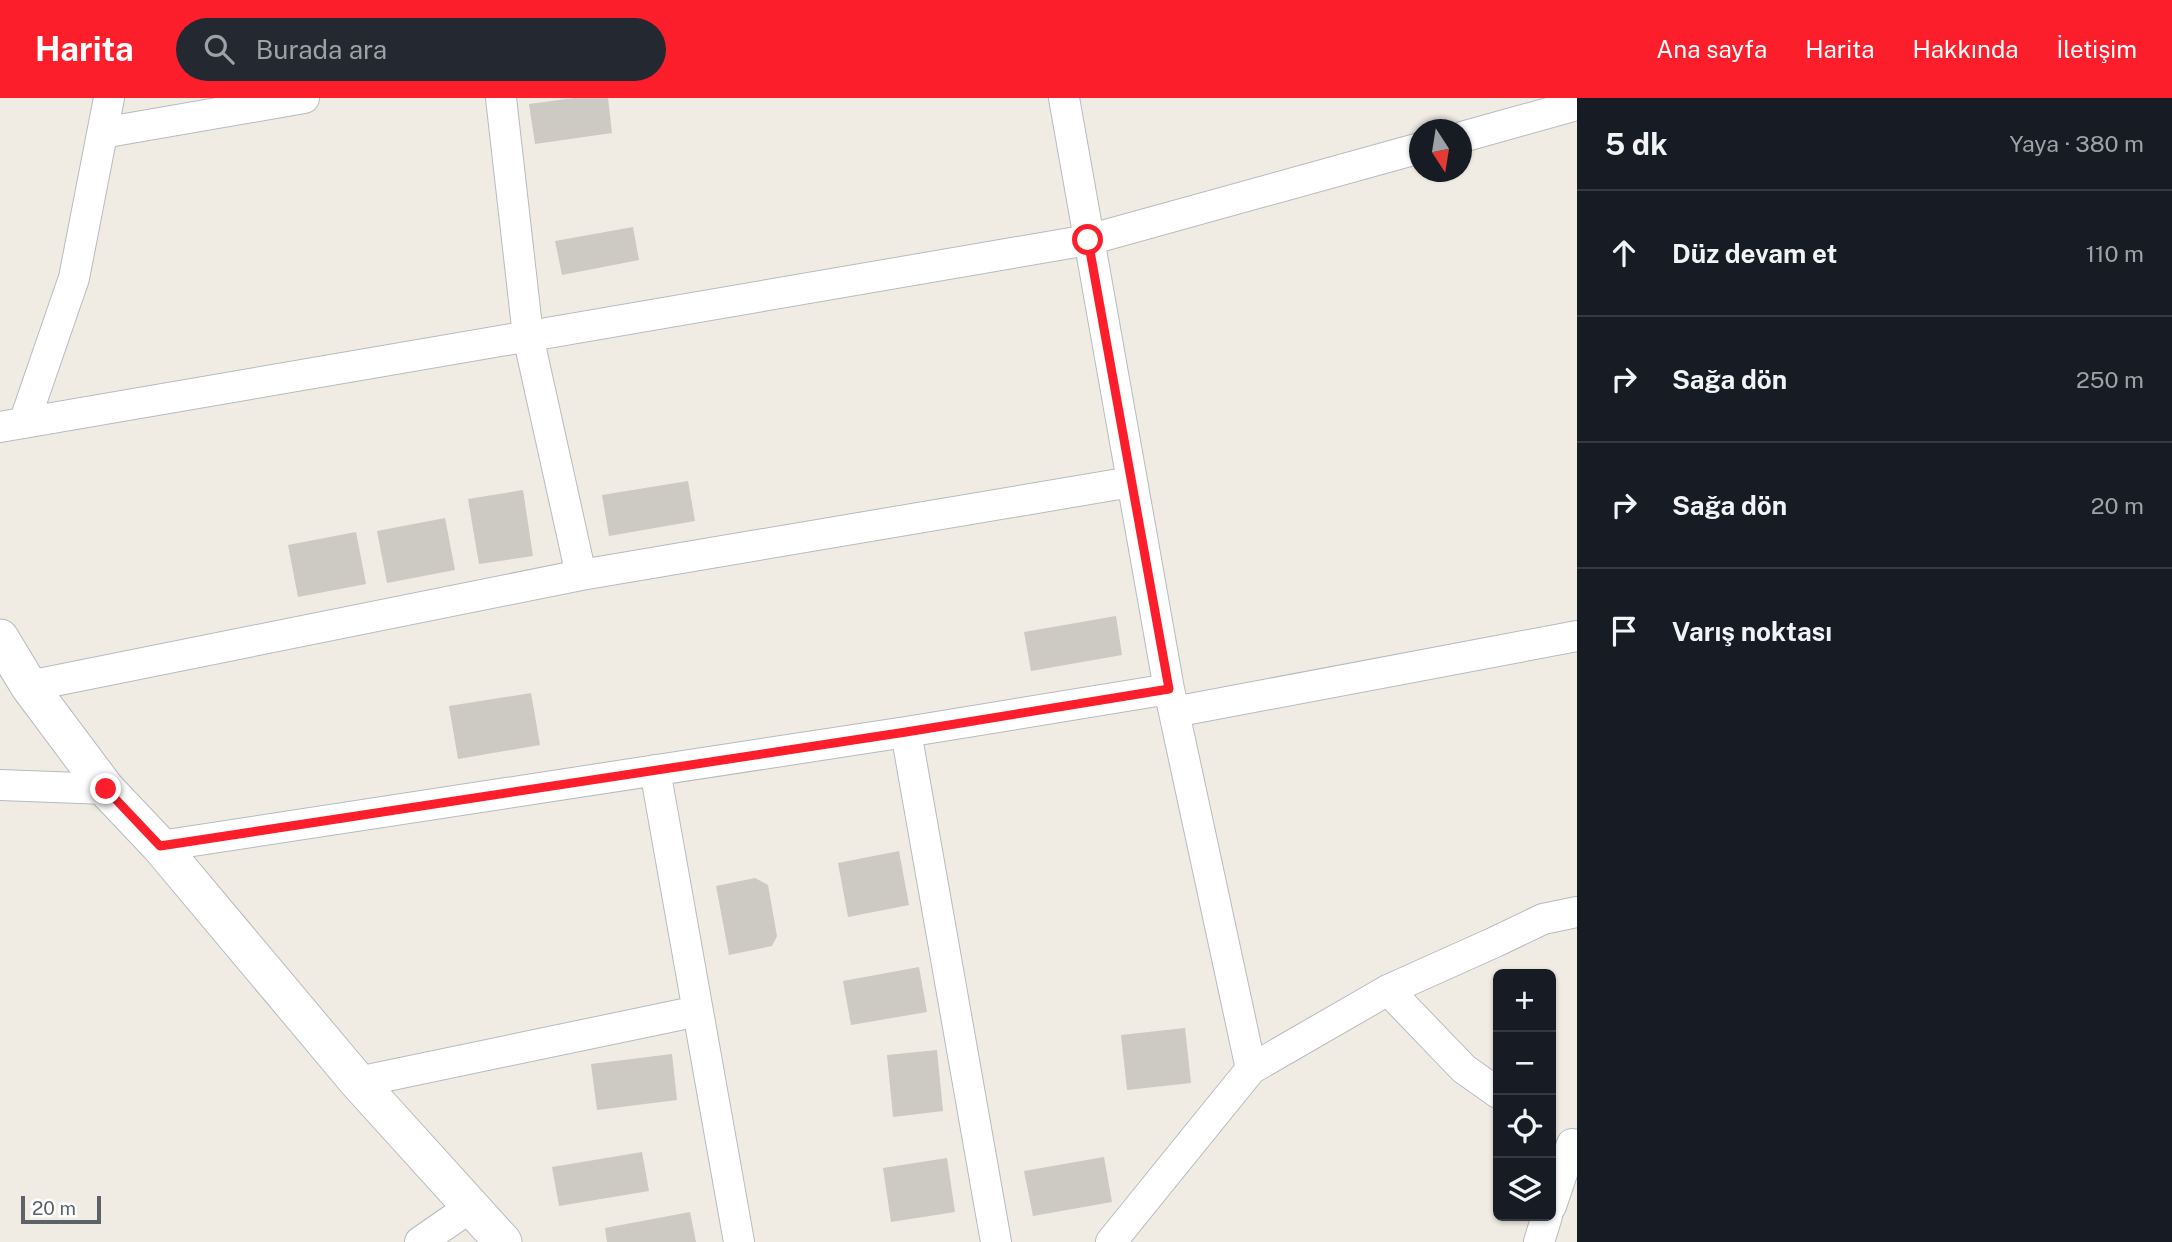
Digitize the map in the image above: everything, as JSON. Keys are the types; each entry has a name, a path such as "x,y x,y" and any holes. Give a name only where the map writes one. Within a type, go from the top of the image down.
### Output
{"street":[{"path":"12,425 74,278 108,98"},
{"path":"102,133 304,98"},
{"path":"501,98 528,336 582,575"},
{"path":"1064,98 1171,700 1251,1069"},
{"path":"1472,133 1577,104"},
{"path":"12,425 1088,240 1409,151"},
{"path":"30,686 582,575 1131,482"},
{"path":"160,846 906,732 1171,700 1577,636"},
{"path":"0,638 30,686 106,789 160,846 358,1082 503,1242"},
{"path":"906,732 996,1242"},
{"path":"655,770 739,1242"},
{"path":"0,785 106,789"},
{"path":"1111,1242 1251,1069 1388,990 1543,919 1577,912"},
{"path":"1388,990 1464,1069 1493,1089"},
{"path":"358,1082 698,1011"},
{"path":"1556,1185 1567,1140"},
{"path":"420,1242 472,1206"},
{"path":"1539,1242 1546,1221"}],"building":[{"path":"574,98 608,98 612,133 535,144 529,104"},
{"path":"633,227 639,260 562,275 555,241"},
{"path":"688,481 695,521 609,536 602,495"},
{"path":"523,490 533,556 479,564 468,499"},
{"path":"445,518 455,570 387,583 377,531"},
{"path":"356,532 366,584 298,597 288,545"},
{"path":"1116,616 1122,655 1031,671 1024,632"},
{"path":"531,693 540,745 458,759 449,706"},
{"path":"899,851 909,905 848,917 838,863"},
{"path":"755,878 768,885 777,936 772,946 729,955 716,886"},
{"path":"919,967 927,1012 851,1025 843,981"},
{"path":"1185,1028 1191,1083 1127,1090 1121,1035"},
{"path":"937,1050 943,1111 893,1117 887,1055"},
{"path":"672,1054 677,1100 597,1110 591,1064"},
{"path":"642,1152 649,1191 559,1206 552,1167"},
{"path":"1104,1157 1112,1202 1033,1216 1024,1171"},
{"path":"947,1158 955,1212 891,1222 883,1168"},
{"path":"690,1212 696,1242 607,1242 605,1228"}],"route":[{"path":"106,789 160,846 1169,689 1088,240"}]}
